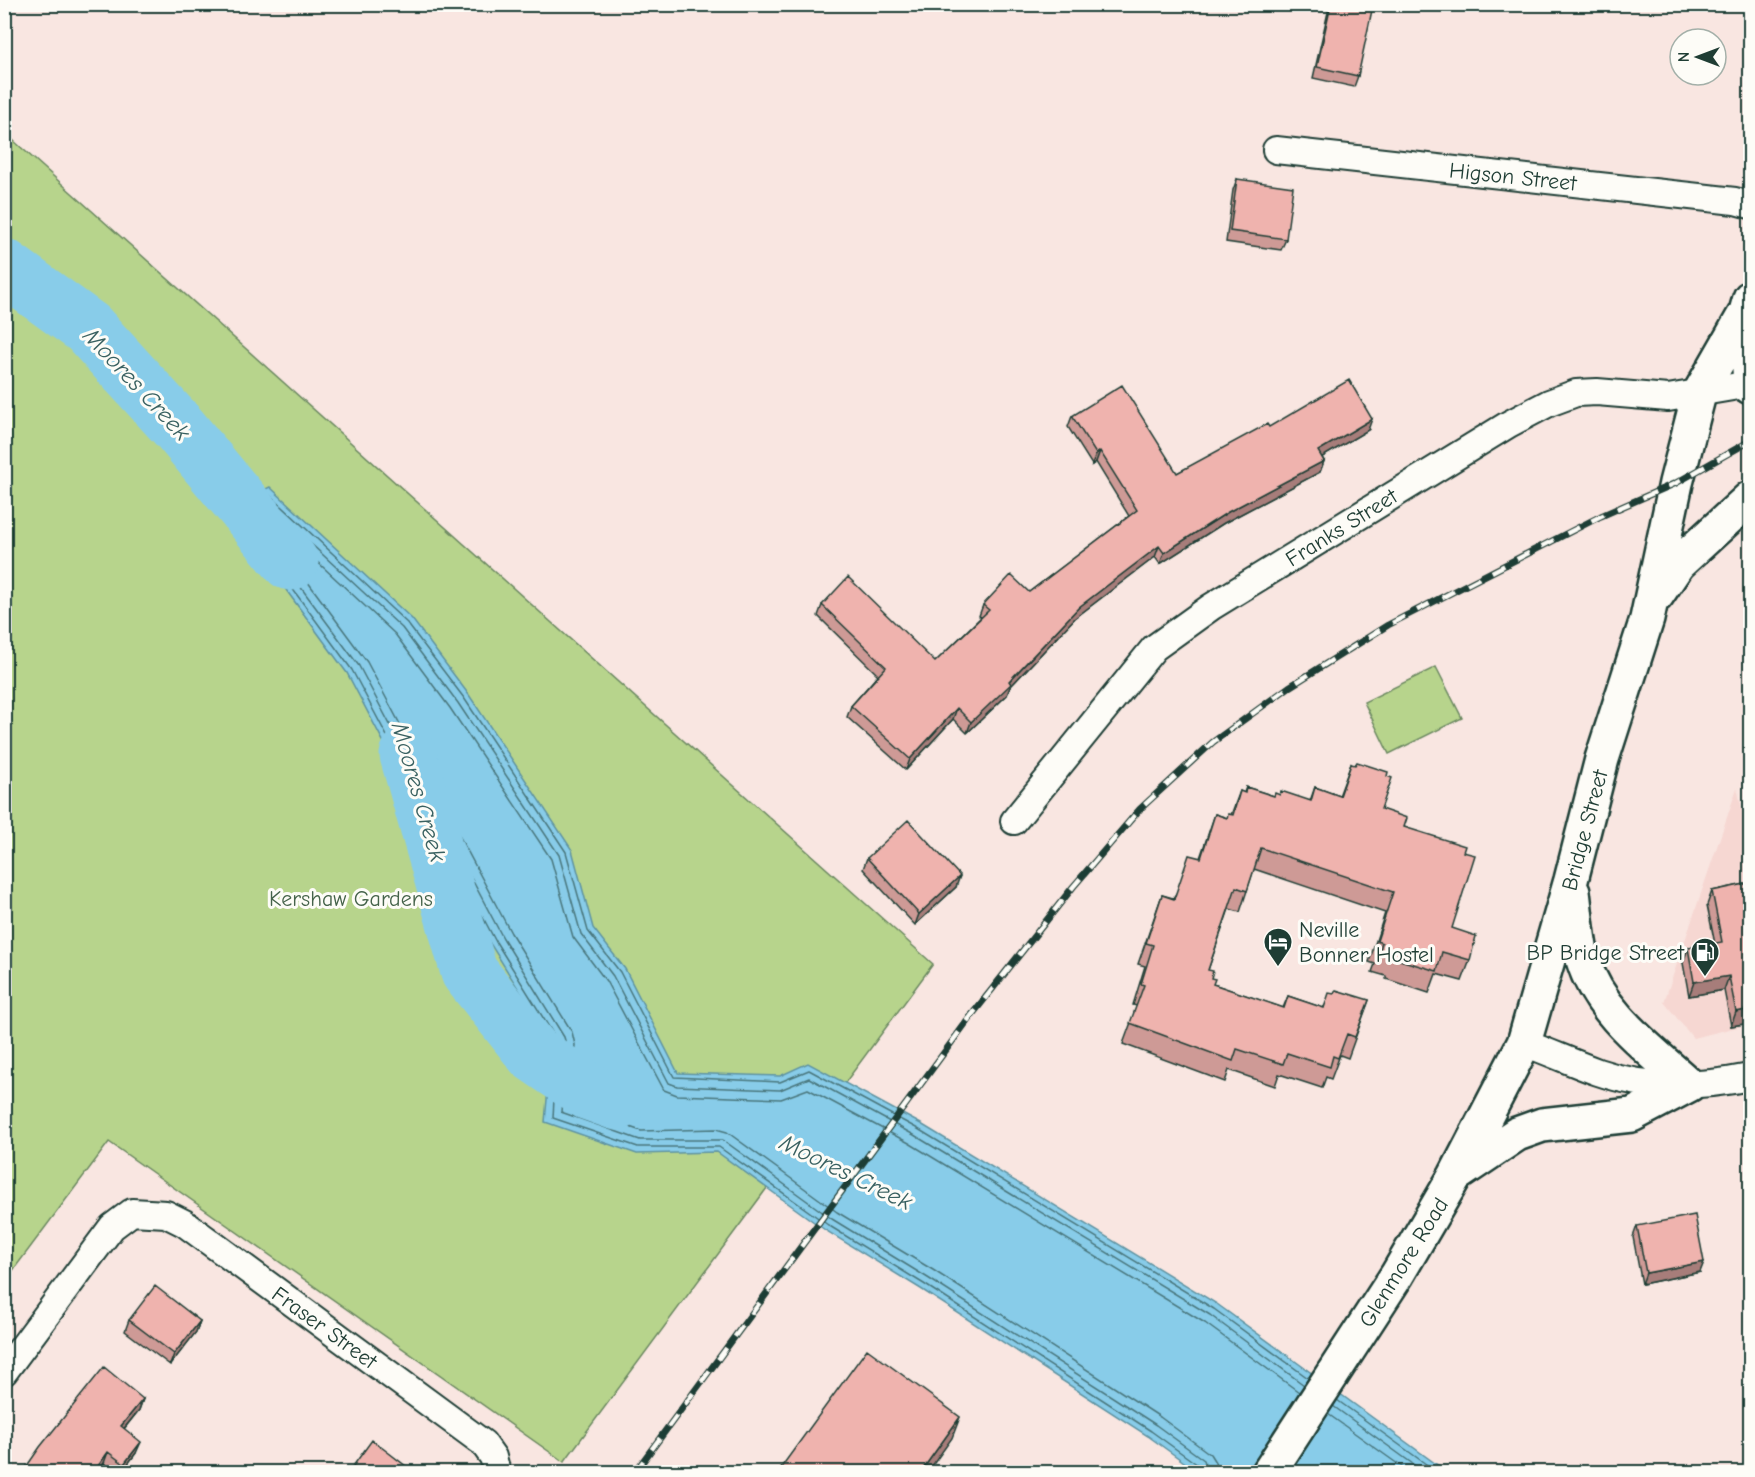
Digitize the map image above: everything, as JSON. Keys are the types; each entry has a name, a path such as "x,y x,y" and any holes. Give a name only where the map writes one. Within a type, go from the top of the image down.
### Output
{"street":[{"name":"Higson Street","path":"1276,150 1735,201 1750,205"},
{"name":"Bridge Street","path":"1748,305 1750,385"},
{"name":"Bridge Street","path":"1524,1043 1571,880 1602,759 1647,619 1676,483 1699,394 1748,305"},
{"name":"Franks Street","path":"1014,821 1154,648 1211,608 1509,424 1549,403 1576,393 1597,392 1668,398 1750,385"},
{"name":"Bridge Street","path":"1647,619 1662,586 1678,564 1750,498"},
{"path":"1571,880 1583,960 1601,997 1626,1027 1689,1085"},
{"path":"1524,1043 1600,1072 1631,1080 1689,1085 1750,1077"},
{"name":"Glenmore Road","path":"1269,1473 1397,1275 1455,1176 1524,1043"},
{"path":"1455,1176 1517,1134 1542,1125 1632,1115 1689,1085"},
{"name":"Fraser Street","path":"4,1372 112,1227 132,1212 166,1214 184,1223 483,1443 493,1457 496,1473"}],"shaded area":[{"path":"1737,788 1750,843 1750,1024 1693,1038 1664,1002"}],"green space":[{"name":"Kershaw Gardens","path":"5,133 933,964 564,1462 109,1142 5,1281"},
{"path":"1436,667 1462,718 1389,754 1364,702"}],"water":[{"path":"270,487 412,619 469,695 572,850 593,928 625,969 678,1073 780,1076 808,1063 921,1124 1217,1304 1447,1472 1198,1472 1148,1436 921,1289 825,1230 717,1152 637,1154 545,1122 552,1043 491,945 347,673 226,508"}],"building":[{"path":"1331,4 1348,4 1372,10 1358,76 1317,67"},
{"path":"1237,179 1293,187 1286,239 1230,231"},
{"path":"1349,380 1372,419 1318,451 1324,461 1228,512 1164,553 1159,546 1079,607 1009,681 1011,684 971,722 957,708 910,759 851,706 886,667 822,605 848,577 935,662 989,610 983,605 1011,575 1029,592 1137,510 1100,451 1096,454 1072,416 1122,385 1177,473 1267,424 1269,427"},
{"path":"1357,762 1388,772 1387,776 1392,778 1381,809 1407,818 1404,827 1465,846 1463,852 1475,855 1452,928 1476,936 1470,960 1442,952 1437,971 1393,958 1394,955 1380,950 1382,943 1377,941 1393,892 1261,848 1247,891 1236,887 1208,970 1213,971 1211,978 1215,979 1213,984 1284,1008 1288,996 1324,1008 1329,993 1334,994 1336,990 1369,1000 1355,1037 1347,1034 1338,1058 1333,1056 1330,1067 1287,1053 1283,1064 1237,1049 1233,1061 1130,1023 1144,985 1141,984 1153,945 1146,943 1162,895 1174,899 1189,855 1201,858 1215,814 1227,818 1228,814 1233,815 1240,791 1245,793 1246,787 1274,796 1275,793 1280,795 1281,791 1311,801 1315,787 1340,796 1351,764 1355,765"},
{"path":"908,820 960,876 919,914 867,858"},
{"path":"1750,883 1750,1009 1736,1012 1729,976 1694,982 1688,948 1722,942 1712,891"},
{"path":"1695,1215 1704,1262 1646,1273 1637,1226"},
{"path":"155,1286 200,1321 174,1354 129,1320"},
{"path":"867,1349 960,1417 920,1473 777,1473"},
{"path":"104,1367 143,1399 121,1426 141,1442 124,1464 108,1452 93,1473 22,1473 40,1447"},
{"path":"372,1440 411,1470 409,1473 348,1473"}],"waterway":[{"name":"Moores Creek","path":"4,267 88,328 180,429 290,562"},
{"name":"Moores Creek","path":"408,755 469,972 534,1054 589,1092 617,1102"}],"railway":[{"path":"635,1472 971,1016 1073,887 1140,809 1213,742 1289,687 1388,625 1601,516 1676,483 1750,441"}],"place":[{"name":"Neville Bonner Hostel","path":"1278,968"},
{"name":"BP Bridge Street","path":"1705,978"}]}
